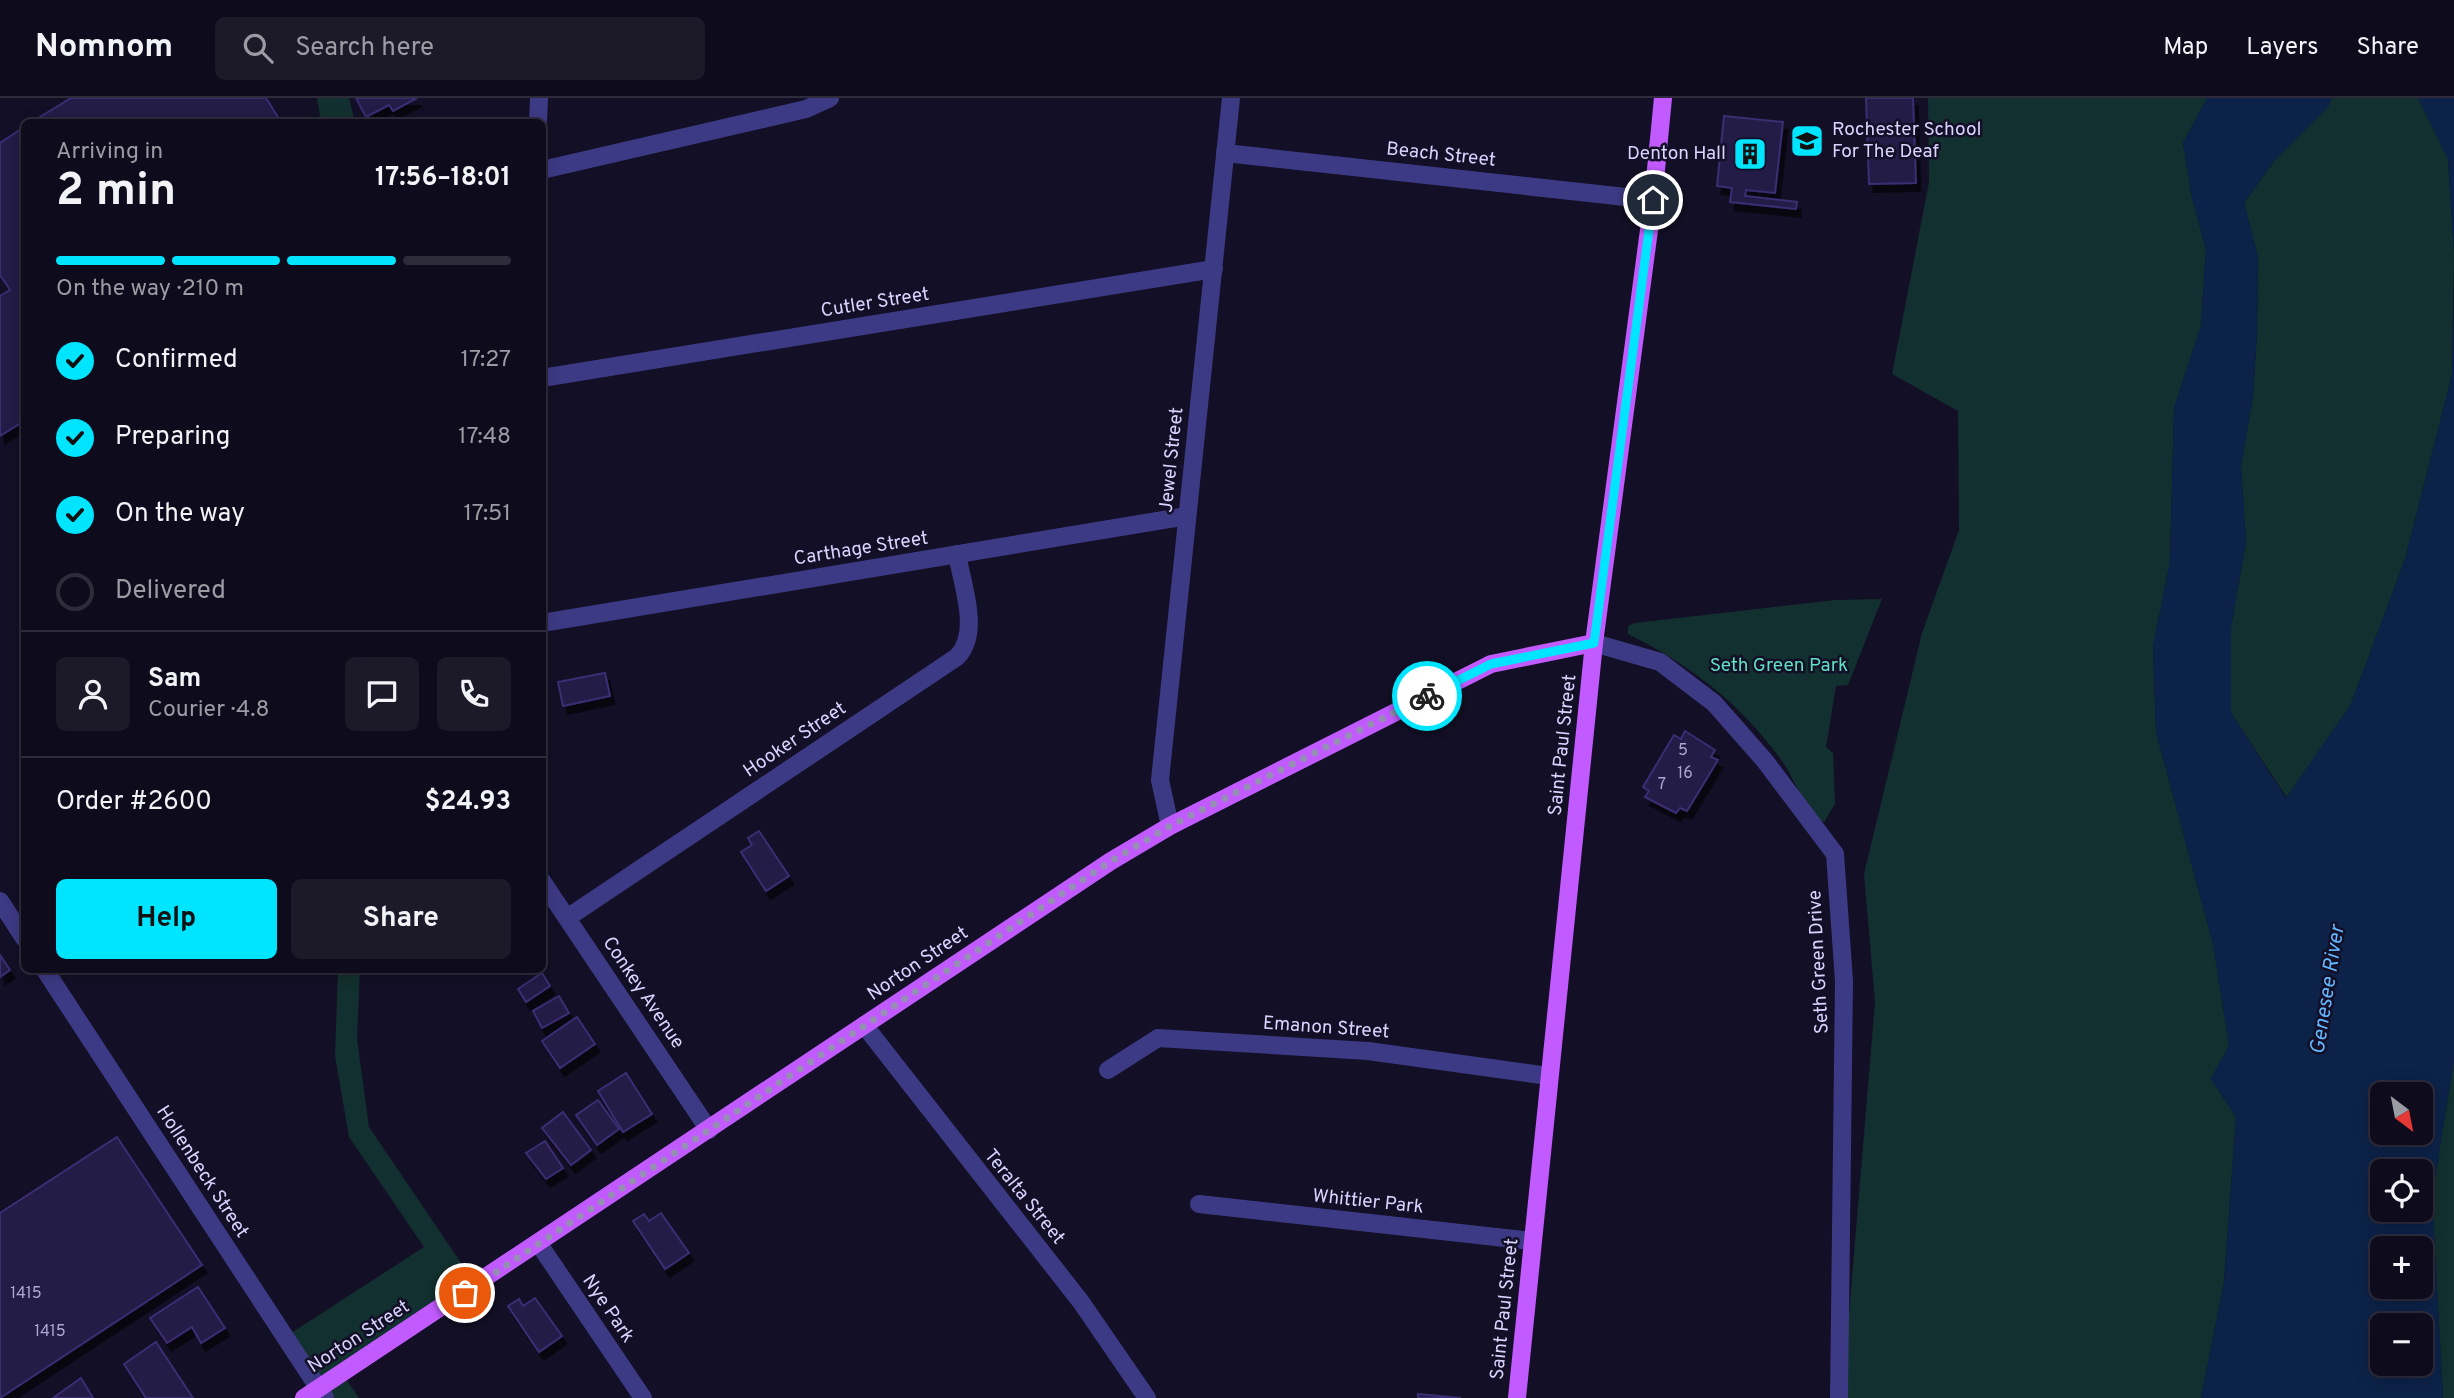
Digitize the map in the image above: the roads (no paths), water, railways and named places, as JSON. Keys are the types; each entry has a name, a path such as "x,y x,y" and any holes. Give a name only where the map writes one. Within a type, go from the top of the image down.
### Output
{"main road":[{"name":"Saint Paul Street","path":"1517,1398 1594,643 1653,200 1663,98"},
{"name":"Norton Street","path":"315,1395 864,1025 1111,861 1170,826 1491,664 1594,643"}],"street":[{"path":"538,119 539,98"},
{"path":"546,169 806,109 830,98"},
{"name":"Jewel Street","path":"1170,826 1160,780 1231,98"},
{"name":"Beach Street","path":"1225,153 1653,200"},
{"name":"Cutler Street","path":"546,377 1214,269"},
{"name":"Carthage Street","path":"546,622 1187,516"},
{"name":"Hooker Street","path":"567,918 957,657 967,644 969,628 957,554"},
{"name":"Seth Green Drive","path":"1594,643 1660,662 1714,703 1765,761 1835,854 1844,981 1839,1398"},
{"name":"Conkey Avenue","path":"546,887 709,1129"},
{"path":"0,901 21,933"},
{"name":"Hollenbeck Street","path":"47,973 315,1395"},
{"name":"Teralta Street","path":"864,1025 1081,1302 1147,1398"},
{"name":"Emanon Street","path":"1108,1070 1158,1038 1368,1051 1549,1076"},
{"name":"Whittier Park","path":"1199,1204 1532,1241"},
{"name":"Nye Park","path":"538,1244 643,1398"}],"water":[{"name":"Genesee River","path":"2207,98 2332,98 2328,107 2274,161 2244,203 2258,257 2257,332 2253,397 2241,465 2246,542 2231,627 2231,713 2286,798 2351,704 2405,559 2452,375 2454,297 2454,1060 2433,1190 2433,1159 2370,1159 2370,1222 2433,1222 2433,1214 2443,1398 2201,1398 2224,1282 2236,1117 2211,1079 2229,1045 2213,944 2156,732 2153,647 2170,562 2174,408 2201,326 2206,249 2192,198 2183,143"},
{"path":"2418,98 2454,98 2454,253 2448,159"}],"place":[{"name":"Rochester School For The Deaf","path":"1807,141"},
{"name":"Denton Hall","path":"1750,154"}],"park label":[{"name":"Seth Green Park","path":"1779,666"}]}
